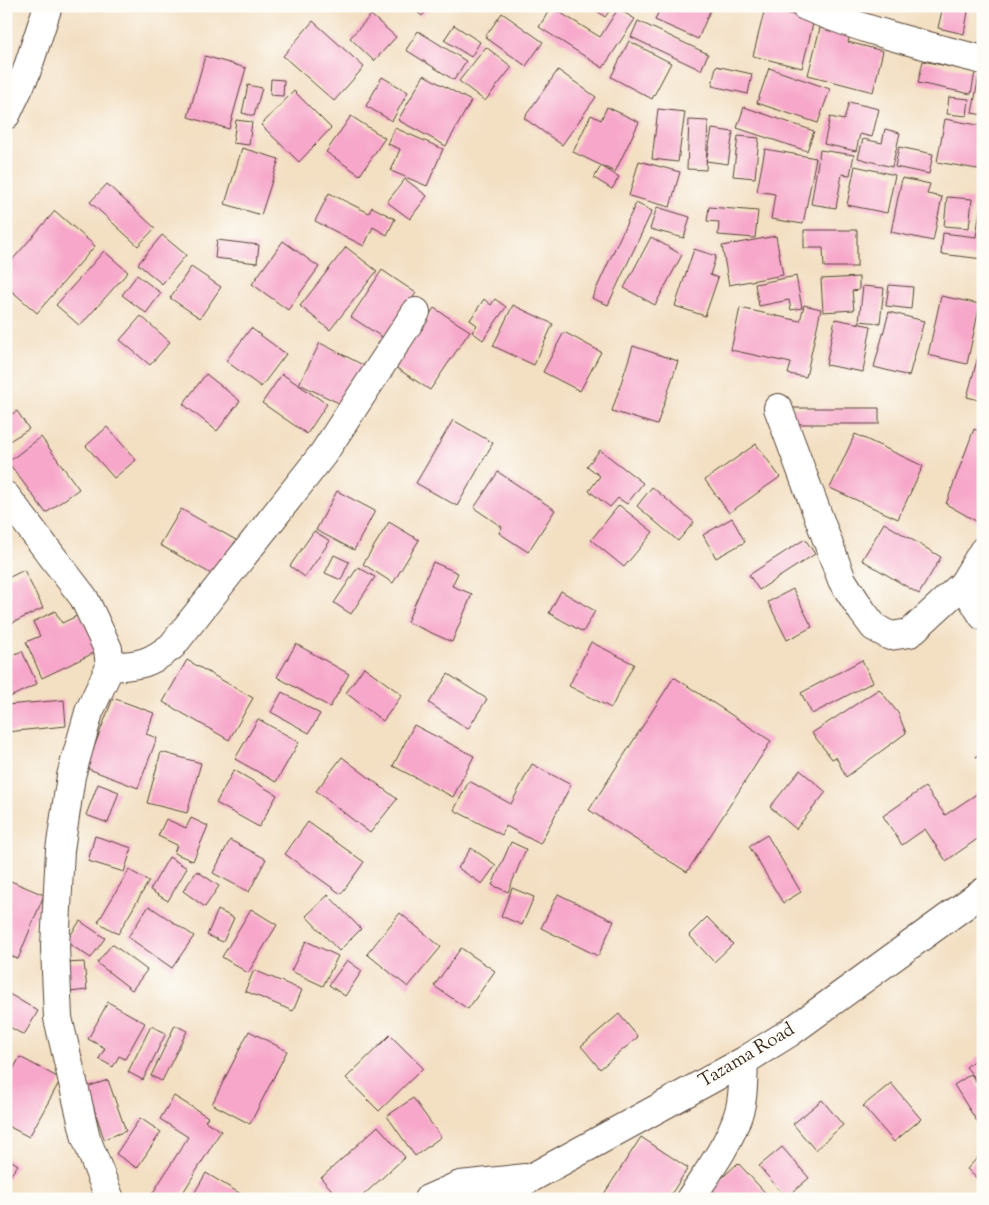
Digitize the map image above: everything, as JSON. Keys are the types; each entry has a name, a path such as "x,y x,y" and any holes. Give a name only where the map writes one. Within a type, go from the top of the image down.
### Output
{"street":[{"path":"6,115 26,72 48,6"},
{"path":"805,6 831,17 881,33 983,60"},
{"path":"110,667 140,665 157,658 172,646 323,454 416,312"},
{"path":"778,408 842,580 874,627 890,636 910,633 963,584 983,551"},
{"path":"6,496 84,598 108,650 110,667 90,712 71,776 60,850 55,947 58,1018 86,1138 110,1199"},
{"path":"963,584 983,616"},
{"name":"Tazama Road","path":"498,1199 531,1178 744,1061 789,1033 983,892"},
{"path":"690,1199 724,1147 732,1130 741,1102 744,1061"},
{"path":"428,1199 460,1185 531,1178"}],"building":[{"path":"6,6 15,6 6,20"},
{"path":"409,6 429,6 422,16"},
{"path":"591,6 613,6 605,17"},
{"path":"661,6 712,6 698,39 655,20"},
{"path":"895,6 912,6 911,12"},
{"path":"943,6 969,6 964,34 938,28"},
{"path":"551,7 600,37 618,9 635,19 603,68 539,27"},
{"path":"765,8 814,20 802,68 753,56"},
{"path":"502,13 543,42 526,66 485,37"},
{"path":"371,15 396,37 374,61 350,38"},
{"path":"313,21 364,67 334,101 283,56"},
{"path":"638,21 708,54 701,70 631,37"},
{"path":"454,25 480,42 471,57 444,40"},
{"path":"820,28 850,35 848,42 883,51 873,92 808,75"},
{"path":"418,31 466,61 454,80 406,50"},
{"path":"629,41 671,63 652,99 611,77"},
{"path":"486,47 512,67 485,101 459,81"},
{"path":"205,56 246,68 229,129 188,117"},
{"path":"923,61 975,72 971,94 918,83"},
{"path":"716,66 752,74 748,94 712,86"},
{"path":"769,68 830,89 818,123 757,103"},
{"path":"558,70 596,97 562,145 524,118"},
{"path":"424,75 471,101 446,146 398,120"},
{"path":"979,76 983,76 983,115 972,113"},
{"path":"382,77 408,92 392,121 366,106"},
{"path":"271,79 284,80 283,96 270,95"},
{"path":"248,85 262,88 254,116 242,113"},
{"path":"294,91 331,128 299,162 261,125"},
{"path":"949,97 969,99 967,116 947,114"},
{"path":"849,102 879,109 872,137 860,134 856,151 824,144 830,117 844,120"},
{"path":"607,107 639,122 615,172 573,152 591,115 601,120"},
{"path":"744,107 814,131 807,151 737,128"},
{"path":"658,109 685,112 678,162 652,159"},
{"path":"351,116 385,138 360,175 326,152"},
{"path":"945,119 983,126 983,170 937,162"},
{"path":"236,120 252,122 249,145 233,143"},
{"path":"689,120 708,121 706,170 687,169"},
{"path":"395,128 443,149 427,186 391,171 400,149 388,144"},
{"path":"712,129 733,132 728,164 706,161"},
{"path":"885,129 900,133 892,167 858,158 863,139 882,143"},
{"path":"738,136 759,138 755,178 733,176"},
{"path":"899,147 933,154 929,174 895,167"},
{"path":"242,148 279,159 261,215 225,204"},
{"path":"765,149 816,158 803,224 771,219 775,194 757,191"},
{"path":"820,150 854,155 850,175 842,174 836,208 811,204"},
{"path":"639,161 680,172 670,207 629,196"},
{"path":"601,166 619,177 612,189 594,178"},
{"path":"855,166 895,175 887,213 847,205"},
{"path":"902,178 930,184 927,194 942,197 933,241 891,232"},
{"path":"405,179 427,196 410,219 387,202"},
{"path":"107,184 155,228 138,246 90,202"},
{"path":"329,193 369,213 372,207 395,219 387,235 373,227 364,246 315,221"},
{"path":"982,196 983,259 941,254 943,233 976,237"},
{"path":"947,197 972,199 969,228 944,226"},
{"path":"636,203 652,211 608,305 592,298"},
{"path":"657,207 690,217 684,238 650,229"},
{"path":"709,207 758,211 755,238 718,235 719,222 707,221"},
{"path":"55,211 95,246 37,313 6,286 6,267"},
{"path":"804,230 857,230 857,267 824,267 823,248 804,248"},
{"path":"162,235 186,255 162,284 138,264"},
{"path":"776,236 783,275 729,285 722,246"},
{"path":"651,237 682,255 655,305 624,288"},
{"path":"217,240 259,245 257,263 215,258"},
{"path":"283,241 319,267 288,310 252,284"},
{"path":"346,247 377,271 330,330 300,306"},
{"path":"694,249 716,256 710,275 718,278 705,316 675,306"},
{"path":"104,251 128,272 80,326 56,305"},
{"path":"191,267 221,287 200,318 170,298"},
{"path":"382,270 416,293 385,339 351,317"},
{"path":"137,275 161,293 146,313 122,295"},
{"path":"796,276 802,308 791,310 789,300 759,306 755,284"},
{"path":"859,277 859,290 852,291 854,310 823,312 821,279"},
{"path":"889,285 913,287 911,309 886,306"},
{"path":"863,286 884,288 880,323 859,321"},
{"path":"941,296 980,304 967,364 928,355"},
{"path":"484,299 491,305 495,299 506,307 483,340 472,332 477,325 470,320"},
{"path":"513,305 553,324 534,365 493,346"},
{"path":"804,305 821,309 806,377 788,374 791,363 731,350 740,308 800,321"},
{"path":"434,308 470,331 430,390 395,367"},
{"path":"889,312 924,321 909,376 874,367"},
{"path":"141,316 170,342 150,365 120,340"},
{"path":"835,319 871,326 863,372 826,365"},
{"path":"251,328 286,354 261,387 226,361"},
{"path":"564,332 601,352 580,391 543,372"},
{"path":"983,342 983,401 967,397"},
{"path":"320,343 365,366 345,406 299,384"},
{"path":"633,346 678,361 657,425 612,411"},
{"path":"206,374 240,401 217,431 183,404"},
{"path":"282,374 327,404 307,434 262,403"},
{"path":"778,408 879,408 879,424 777,424"},
{"path":"17,411 29,429 6,443 6,417"},
{"path":"453,420 493,443 457,506 416,483"},
{"path":"107,427 136,460 114,478 86,446"},
{"path":"974,429 983,433 983,525 946,504"},
{"path":"855,434 923,466 898,519 830,488"},
{"path":"41,437 79,489 46,513 8,462"},
{"path":"756,444 780,477 729,513 705,480"},
{"path":"600,450 643,483 627,504 618,498 610,507 589,491 600,476 587,466"},
{"path":"498,472 555,510 528,552 499,533 502,527 474,508"},
{"path":"652,487 694,522 678,541 637,506"},
{"path":"337,491 375,511 354,550 316,530"},
{"path":"619,505 653,532 624,567 591,540"},
{"path":"181,509 236,540 215,576 160,545"},
{"path":"732,518 745,542 716,558 703,535"},
{"path":"389,522 419,540 393,583 363,564"},
{"path":"884,523 941,557 919,594 862,560"},
{"path":"314,531 330,541 305,577 290,566"},
{"path":"805,539 815,554 759,590 749,575"},
{"path":"334,555 349,562 341,580 325,573"},
{"path":"433,562 458,573 452,586 472,594 452,642 407,622"},
{"path":"358,567 375,577 351,614 334,603"},
{"path":"24,570 43,608 6,626 6,579"},
{"path":"793,589 812,627 787,640 768,602"},
{"path":"561,591 595,611 583,632 549,613"},
{"path":"55,611 62,623 81,614 98,651 42,678 26,642 40,636 33,622"},
{"path":"591,642 634,664 611,708 569,686"},
{"path":"296,644 349,674 330,707 277,677"},
{"path":"22,651 37,684 6,699 6,658"},
{"path":"187,660 253,698 229,740 163,702"},
{"path":"862,660 873,682 812,714 801,693"},
{"path":"364,667 402,695 383,721 346,693"},
{"path":"448,674 487,699 468,729 429,703"},
{"path":"674,677 771,741 687,872 589,810"},
{"path":"879,689 898,713 906,733 846,777 836,757 832,759 812,733"},
{"path":"282,692 320,714 309,733 271,712"},
{"path":"113,698 154,713 146,734 157,738 138,788 86,768"},
{"path":"64,700 66,726 6,732 6,705"},
{"path":"258,719 299,742 276,782 235,759"},
{"path":"414,725 474,756 453,797 393,766"},
{"path":"983,751 983,766 976,756"},
{"path":"161,752 201,763 187,813 147,803"},
{"path":"342,757 397,799 370,833 316,791"},
{"path":"532,764 571,785 540,844 506,826 502,835 454,810 469,781 511,804"},
{"path":"234,770 277,795 259,827 216,803"},
{"path":"800,770 826,792 796,829 770,807"},
{"path":"98,784 119,792 108,823 86,815"},
{"path":"925,787 945,815 978,793 983,799 983,835 946,861 925,829 902,845 883,816"},
{"path":"191,818 208,826 193,861 174,853 177,845 158,836 166,819 186,828"},
{"path":"308,822 364,862 341,894 285,854"},
{"path":"767,835 801,892 783,903 749,846"},
{"path":"95,836 132,848 124,872 88,861"},
{"path":"230,840 266,859 249,892 213,873"},
{"path":"511,842 526,849 508,892 492,885"},
{"path":"471,848 496,865 482,884 458,868"},
{"path":"169,857 187,868 168,901 150,890"},
{"path":"129,870 149,881 118,934 98,922"},
{"path":"197,871 219,886 205,907 183,891"},
{"path":"6,879 44,895 18,959 6,954"},
{"path":"512,888 534,897 522,925 501,916"},
{"path":"558,894 614,921 598,956 541,928"},
{"path":"328,895 361,929 339,951 306,916"},
{"path":"149,906 194,936 172,968 128,937"},
{"path":"251,909 277,925 248,973 222,957"},
{"path":"218,910 234,918 223,942 207,935"},
{"path":"400,913 441,947 408,987 367,954"},
{"path":"707,917 733,944 714,962 689,935"},
{"path":"80,921 105,938 91,958 66,942"},
{"path":"306,941 338,956 323,986 291,971"},
{"path":"112,944 147,970 132,990 97,963"},
{"path":"461,948 495,971 468,1009 434,986"},
{"path":"347,960 362,971 345,996 329,985"},
{"path":"84,962 87,990 69,992 66,963"},
{"path":"254,970 302,990 293,1011 245,991"},
{"path":"6,992 38,1011 24,1035 6,1025"},
{"path":"108,1002 145,1023 125,1059 119,1056 113,1067 99,1059 105,1048 88,1039"},
{"path":"619,1014 638,1037 600,1069 581,1046"},
{"path":"175,1025 187,1031 162,1081 151,1076"},
{"path":"151,1026 166,1033 143,1080 128,1072"},
{"path":"249,1031 287,1051 250,1124 212,1104"},
{"path":"390,1035 423,1068 379,1111 346,1078"},
{"path":"983,1053 983,1087 966,1067"},
{"path":"20,1057 61,1079 29,1137 6,1125 6,1082"},
{"path":"971,1074 983,1093 983,1131 954,1085"},
{"path":"108,1080 126,1131 104,1139 87,1087"},
{"path":"891,1083 921,1119 894,1142 863,1106"},
{"path":"174,1096 208,1117 205,1121 221,1131 179,1199 149,1199 188,1137 160,1119"},
{"path":"413,1098 441,1137 415,1156 387,1116"},
{"path":"822,1100 843,1125 815,1150 793,1124"},
{"path":"140,1118 161,1132 137,1168 116,1154"},
{"path":"378,1126 405,1157 359,1199 340,1199 321,1178"},
{"path":"641,1137 688,1168 668,1199 605,1199 602,1197"},
{"path":"782,1147 809,1178 786,1198 759,1166"},
{"path":"983,1152 983,1184 967,1169"},
{"path":"6,1157 18,1165 6,1181"},
{"path":"738,1163 771,1199 722,1199 711,1188"},
{"path":"206,1173 249,1199 191,1199"}]}
